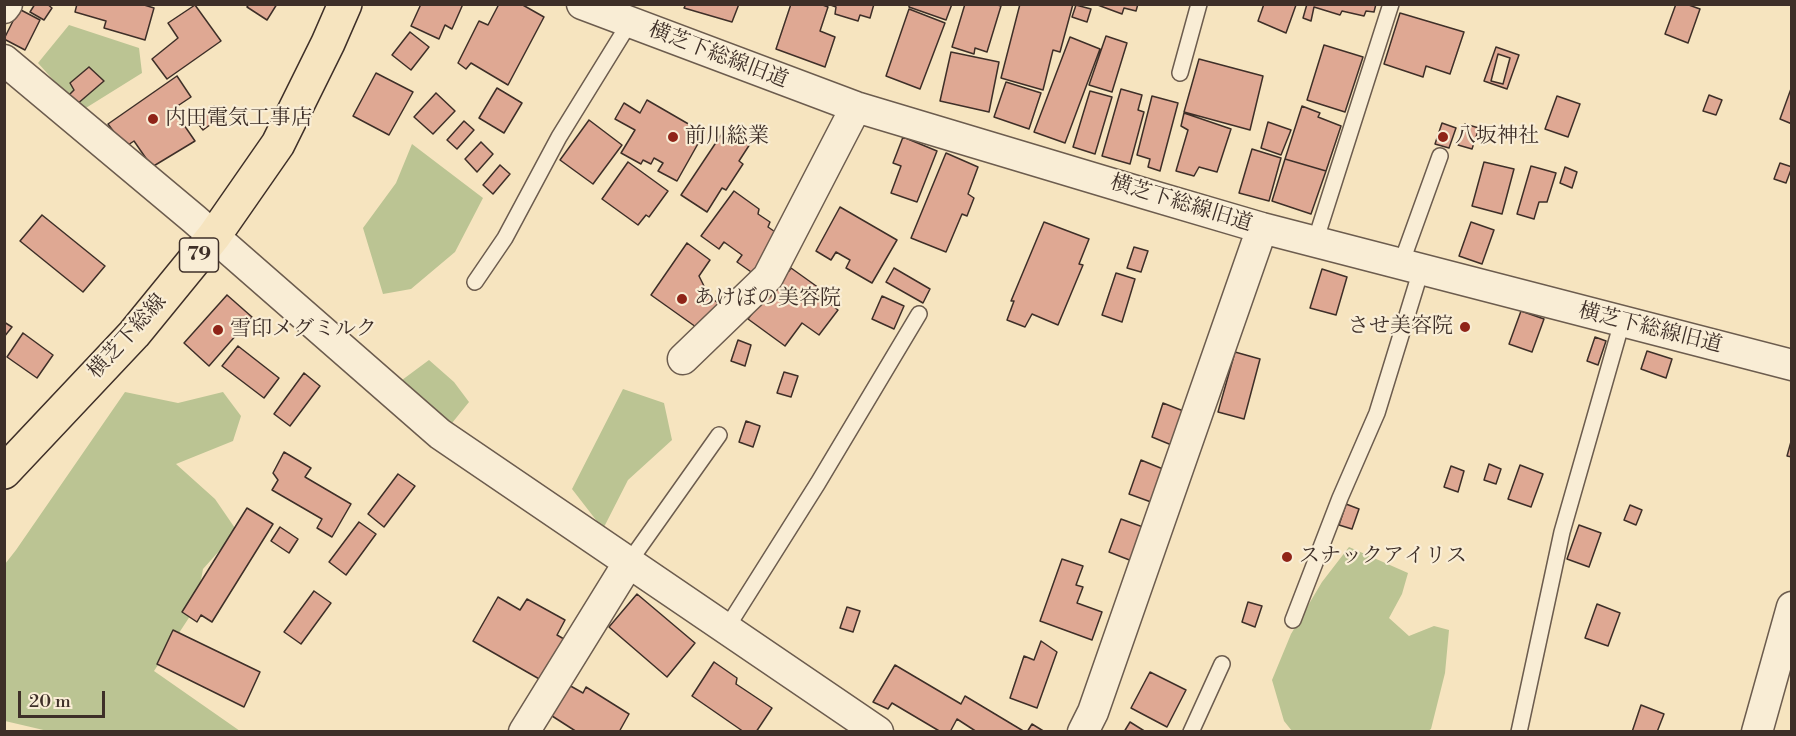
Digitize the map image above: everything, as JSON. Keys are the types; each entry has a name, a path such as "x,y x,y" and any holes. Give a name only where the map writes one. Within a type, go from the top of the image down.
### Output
{"main road":[{"name":"横芝下総線","path":"4,472 134,334 214,236 278,144 345,4"}],"street":[{"name":"横芝下総線旧道","path":"582,4 856,107 1262,228 1791,365"},
{"path":"4,60 214,236 440,434 878,732"},
{"path":"683,359 768,277 856,107"},
{"path":"1083,732 1093,712 1262,228"},
{"path":"524,732 629,562"},
{"path":"1757,732 1781,683 1791,607"}],"lane":[{"path":"1180,73 1199,4"},
{"path":"1314,242 1390,4"},
{"path":"475,282 505,238 560,137 630,22"},
{"path":"1293,620 1340,498 1377,413 1440,156"},
{"path":"726,629 818,483 919,314"},
{"path":"1519,732 1562,532 1622,322"},
{"path":"629,562 719,435"},
{"path":"1191,732 1222,664"}],"green space":[{"path":"69,25 139,48 142,73 81,111 38,63"},
{"path":"412,144 483,198 455,252 411,289 383,294 363,228 396,183"},
{"path":"429,360 454,382 469,402 448,428 398,383"},
{"path":"623,389 664,403 672,440 628,480 603,529 572,489"},
{"path":"125,392 178,403 223,392 241,416 233,441 176,464 215,499 237,531 203,569 196,607 154,671 240,731 52,732 5,721 5,564"},
{"path":"1349,547 1408,573 1402,594 1389,618 1409,636 1434,626 1449,630 1445,673 1431,729 1428,731 1292,731 1284,721 1272,680 1291,634 1322,582"}],"building":[{"path":"35,4 47,4 52,8 44,20 30,12"},
{"path":"77,4 141,4 154,8 145,40 104,28 106,21 75,12"},
{"path":"249,4 277,4 267,20 247,7"},
{"path":"421,4 463,4 452,29 445,25 439,39 411,26"},
{"path":"499,4 521,4 544,17 508,85 471,63 466,69 458,63 479,21 488,25"},
{"path":"686,4 739,4 732,22 684,8"},
{"path":"791,4 820,4 828,7 820,31 835,37 825,67 776,49"},
{"path":"828,4 874,4 870,18 860,15 858,21 835,14 836,7"},
{"path":"909,4 952,4 946,20 909,7"},
{"path":"965,4 1001,6 987,52 975,48 974,54 952,47"},
{"path":"1020,4 1073,4 1060,52 1053,50 1043,90 1001,78"},
{"path":"1095,4 1138,4 1136,11 1124,8 1122,14"},
{"path":"1264,4 1296,5 1286,33 1258,21"},
{"path":"1307,4 1376,4 1374,12 1366,11 1364,16 1342,11 1340,15 1314,7 1311,21 1303,18"},
{"path":"1676,4 1686,4 1700,9 1688,43 1665,34"},
{"path":"195,5 221,41 167,79 152,59 178,38 168,23"},
{"path":"1076,5 1091,9 1087,22 1072,17"},
{"path":"19,9 40,20 25,50 4,39"},
{"path":"909,9 945,23 920,89 886,76"},
{"path":"1400,13 1464,32 1450,74 1426,66 1423,77 1384,64"},
{"path":"410,32 429,47 411,70 392,55"},
{"path":"1106,36 1127,43 1112,92 1089,85"},
{"path":"1070,37 1100,49 1065,143 1034,132"},
{"path":"1324,45 1363,57 1345,112 1307,100"},
{"path":"1496,47 1519,55 1507,89 1484,81"},
{"path":"951,52 999,62 989,112 940,101"},
{"path":"1498,54 1510,58 1503,84 1491,81"},
{"path":"1199,59 1263,76 1250,130 1184,112"},
{"path":"89,67 104,81 76,105 68,96 74,90 70,83"},
{"path":"376,73 413,92 389,135 353,116"},
{"path":"177,76 191,97 173,109 195,141 152,167 134,141 125,147 108,124"},
{"path":"1006,82 1041,93 1029,129 994,117"},
{"path":"1792,86 1792,124 1780,119"},
{"path":"497,88 522,103 504,133 479,118"},
{"path":"1121,89 1142,95 1138,110 1144,112 1130,164 1102,156"},
{"path":"1090,91 1112,97 1095,154 1073,147"},
{"path":"436,93 455,111 433,134 414,117"},
{"path":"1709,95 1722,100 1716,115 1703,111"},
{"path":"1152,96 1178,103 1160,171 1148,167 1150,159 1137,155"},
{"path":"1557,96 1580,104 1568,137 1545,129"},
{"path":"647,100 704,133 677,181 658,171 663,163 654,158 651,164 643,160 641,164 621,153 635,130 615,119 624,103 640,113"},
{"path":"214,106 222,116 203,130 195,120"},
{"path":"1302,106 1320,113 1318,117 1341,126 1326,171 1285,159"},
{"path":"1184,113 1231,129 1217,172 1199,167 1194,176 1176,171 1188,130 1181,126"},
{"path":"589,120 622,145 593,184 560,160"},
{"path":"464,121 474,130 457,149 447,140"},
{"path":"1268,122 1291,130 1281,155 1261,148"},
{"path":"1442,123 1456,128 1449,148 1435,144"},
{"path":"1465,124 1479,128 1472,149 1458,145"},
{"path":"733,133 750,144 739,161 743,164 726,190 722,188 707,212 681,195 721,135 729,140"},
{"path":"903,137 937,151 917,202 891,193 901,166 893,163"},
{"path":"481,142 493,154 477,172 465,159"},
{"path":"1252,149 1281,158 1269,201 1239,193"},
{"path":"946,153 978,167 968,194 974,198 967,216 962,214 946,252 911,238"},
{"path":"1285,159 1326,171 1311,214 1272,201"},
{"path":"628,162 668,191 649,217 646,215 638,225 602,199"},
{"path":"1484,162 1514,169 1502,214 1472,206"},
{"path":"1780,163 1792,167 1786,183 1774,179"},
{"path":"500,165 510,174 493,194 483,185"},
{"path":"1531,166 1556,173 1547,202 1539,202 1534,219 1517,214"},
{"path":"1565,167 1577,172 1572,188 1560,183"},
{"path":"734,191 759,209 758,214 770,222 768,227 781,236 754,274 737,262 742,255 724,242 719,249 701,236"},
{"path":"840,207 897,240 872,283 846,268 850,260 836,252 831,260 816,251"},
{"path":"42,215 105,266 83,292 20,241"},
{"path":"1044,222 1089,239 1079,264 1083,265 1058,325 1032,314 1025,327 1007,320 1014,301 1011,301"},
{"path":"1471,222 1494,230 1482,264 1459,256"},
{"path":"687,243 710,260 699,276 704,286 701,291 721,305 703,332 651,295"},
{"path":"1134,247 1148,251 1141,272 1127,268"},
{"path":"785,268 789,271 791,268 819,288 815,293 838,310 819,335 802,323 785,346 748,319"},
{"path":"894,268 930,289 923,303 886,282"},
{"path":"1322,269 1347,277 1336,315 1310,308"},
{"path":"1116,273 1135,279 1122,322 1102,315"},
{"name":"雪印メグミルク","path":"227,295 252,317 209,366 184,343"},
{"path":"882,296 904,306 894,329 872,319"},
{"path":"1521,311 1544,319 1532,352 1509,344"},
{"path":"4,322 12,327 4,337"},
{"path":"23,333 53,355 37,378 7,357"},
{"path":"1595,337 1606,341 1598,365 1587,361"},
{"path":"738,340 751,345 745,366 731,361"},
{"path":"238,346 279,378 264,398 222,366"},
{"path":"1647,351 1672,359 1666,378 1641,369"},
{"path":"1235,352 1260,359 1244,419 1218,412"},
{"path":"784,372 798,376 791,397 777,393"},
{"path":"304,373 320,386 290,426 274,414"},
{"path":"1163,403 1186,412 1174,446 1152,437"},
{"path":"746,421 760,426 753,447 739,442"},
{"path":"1792,438 1792,457 1787,456"},
{"path":"284,452 311,468 305,477 351,504 332,537 317,528 322,519 272,490 278,480 273,473"},
{"path":"1141,460 1163,469 1151,502 1129,494"},
{"path":"1489,464 1501,469 1496,484 1484,480"},
{"path":"1520,465 1543,474 1531,507 1508,499"},
{"path":"1451,466 1464,471 1458,492 1444,487"},
{"path":"398,474 415,486 384,527 368,514"},
{"path":"1346,504 1359,509 1352,529 1339,525"},
{"path":"1630,505 1642,510 1636,525 1624,520"},
{"path":"247,508 273,524 212,622 201,615 197,622 182,612"},
{"path":"1121,519 1143,527 1132,561 1109,552"},
{"path":"359,522 376,534 346,575 329,562"},
{"path":"1579,525 1601,533 1589,567 1567,559"},
{"path":"280,527 298,539 289,553 271,541"},
{"path":"1062,559 1083,566 1076,585 1083,587 1077,603 1102,612 1092,640 1040,621"},
{"path":"314,591 331,603 301,644 284,632"},
{"path":"637,594 695,643 667,677 609,627"},
{"path":"498,597 520,610 527,599 565,620 557,635 564,639 541,680 473,641"},
{"path":"1248,602 1262,606 1255,627 1242,622"},
{"path":"1597,604 1620,613 1608,646 1585,638"},
{"path":"847,607 860,611 853,632 840,628"},
{"path":"173,630 260,672 244,707 157,664"},
{"path":"1041,641 1057,652 1037,708 1010,698 1024,656 1034,660"},
{"path":"714,662 737,678 736,684 772,708 756,732 744,732 692,696"},
{"path":"895,665 961,704 965,696 1025,732 977,732 957,719 950,732 941,732 892,703 888,709 873,702"},
{"path":"1150,672 1186,690 1167,727 1131,708"},
{"path":"567,684 583,693 586,687 629,714 619,732 577,732 549,714"},
{"path":"1641,705 1664,714 1657,732 1632,732"},
{"path":"1130,722 1146,732 1124,732"},
{"path":"1032,724 1045,732 1027,732"}],"place":[{"name":"内田電気工事店","path":"153,119"},
{"name":"前川総業","path":"673,137"},
{"name":"八坂神社","path":"1443,137"},
{"name":"あけぼの美容院","path":"682,299"},
{"name":"させ美容院","path":"1465,327"},
{"name":"雪印メグミルク","path":"218,330"},
{"name":"スナックアイリス","path":"1287,557"}]}
